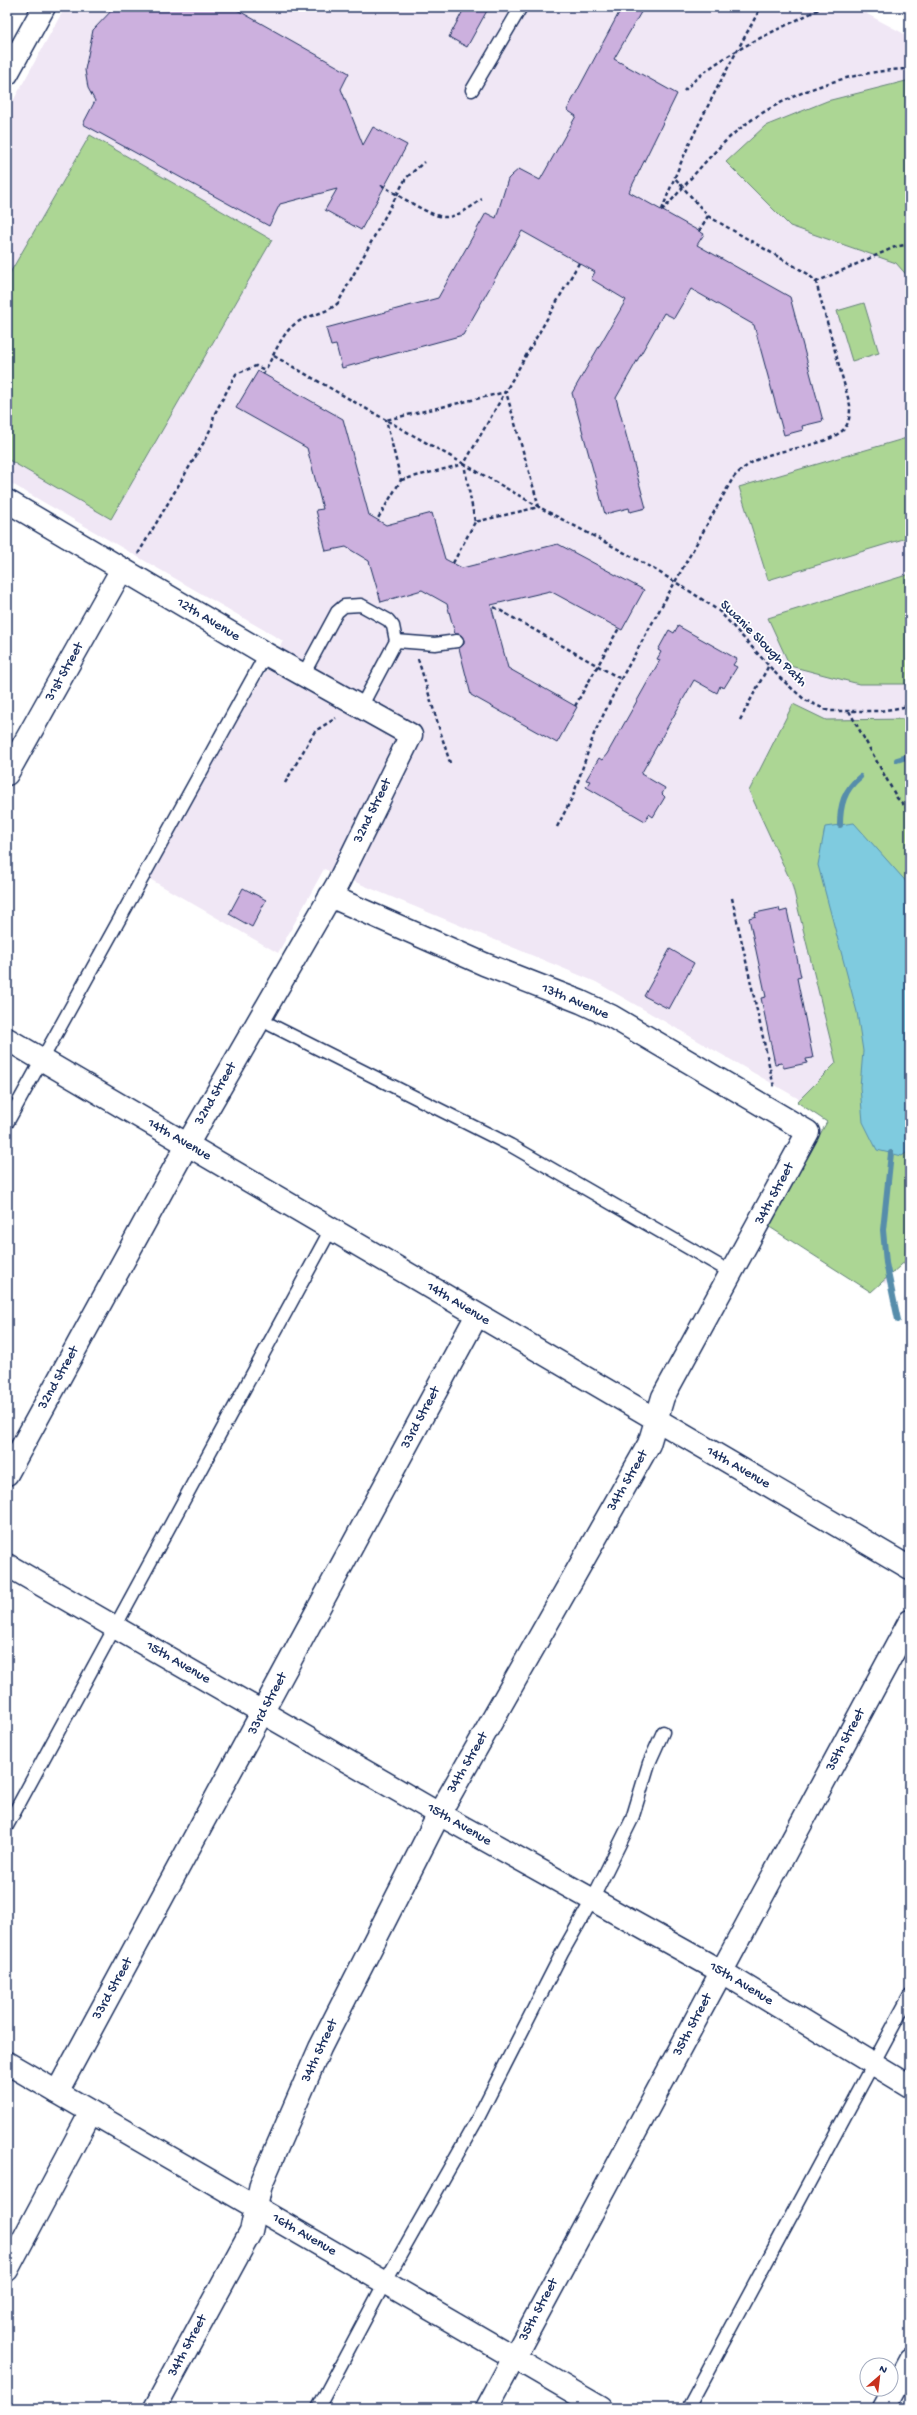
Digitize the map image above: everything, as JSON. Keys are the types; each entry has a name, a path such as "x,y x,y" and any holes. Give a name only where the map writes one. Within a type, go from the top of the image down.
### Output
{"street":[{"path":"7,74 12,52 44,7"},
{"name":"12th Avenue","path":"7,501 266,654 411,735"},
{"name":"31st Street","path":"7,774 125,571"},
{"name":"32nd Street","path":"7,1474 187,1145 330,896 411,735"},
{"name":"13th Avenue","path":"330,896 484,964 581,1002 611,1016 808,1132"},
{"name":"14th Avenue","path":"7,1039 910,1568"},
{"name":"34th Street","path":"155,2408 251,2231 261,2184 320,2048 439,1814 649,1444 663,1397 808,1132"},
{"name":"33rd Street","path":"57,2092 264,1712 477,1315"},
{"name":"15th Avenue","path":"7,1565 439,1814 722,1972 910,2086"},
{"name":"35th Street","path":"487,2408 910,1621"},
{"name":"16th Avenue","path":"7,2063 601,2408"},
{"path":"7,2270 91,2112"},
{"path":"884,2408 910,2360"}],"lane":[{"path":"472,90 521,7"},
{"path":"303,675 337,612 344,606 361,605 388,620 393,626 396,640 359,706"},
{"path":"396,640 413,643 435,644 457,641"},
{"path":"7,1123 266,654"},
{"path":"271,1025 510,1145 732,1273"},
{"path":"7,1826 331,1229"},
{"path":"318,2408 384,2282 479,2116 562,1953 592,1900 632,1819 649,1763 663,1732"},
{"path":"688,2408 910,1995"}],"path":[{"path":"761,7 707,105 674,177 662,211 730,137 761,114 826,85 879,70 910,70"},
{"path":"684,91 695,79 736,52 823,7"},
{"path":"263,374 297,322 331,309 338,303 406,178 424,162"},
{"path":"556,828 573,796 594,734 621,679 676,583 732,478 741,470 770,454 830,438 845,428 850,418 850,405 816,282 808,274 708,216 674,177"},
{"path":"381,185 432,214 445,218 469,209 482,199"},
{"path":"699,231 708,216"},
{"path":"816,282 895,246 910,244"},
{"path":"453,563 475,522 464,464 579,263"},
{"name":"Swanie Slough Path","path":"274,356 676,583 720,612 769,665 805,700 829,711 880,711 910,706"},
{"path":"125,571 204,442 212,426 214,415 236,374 256,366 265,370"},
{"path":"401,480 386,420 506,392"},
{"path":"475,522 539,507 506,392"},
{"path":"377,520 401,480 464,464"},
{"path":"494,607 599,668 621,679"},
{"path":"575,706 599,668 619,628"},
{"path":"413,643 450,763"},
{"path":"740,720 769,665"},
{"path":"285,783 315,731 359,706"},
{"path":"849,711 897,798 910,811"},
{"path":"732,898 774,1086 765,1107"}],"shaded area":[{"path":"65,7 871,7 867,14 910,37 910,1240 886,1284 775,1220 832,1118 596,982 324,869 278,953 148,878 283,641 7,481 7,112"}],"green space":[{"path":"910,81 910,279 896,263 790,226 726,162 765,126 827,101"},
{"path":"90,135 272,240 111,519 7,459 7,278"},
{"path":"864,303 879,353 852,361 837,311"},
{"path":"910,437 910,537 768,580 739,487"},
{"path":"910,574 910,684 859,684 790,666 768,618"},
{"path":"793,704 826,720 910,719 910,1257 871,1292 768,1226 827,1122 797,1102 836,1063 792,884 749,791"}],"water":[{"path":"854,823 910,886 910,1150 902,1156 877,1150 863,1122 860,1087 863,1051 857,1012 818,865 825,827"}],"building":[{"path":"115,7 232,7 349,73 341,89 363,145 373,127 407,145 361,230 325,210 337,189 280,204 269,226 83,124 95,101 88,88 85,70 93,30"},
{"path":"465,7 489,7 467,47 449,37"},
{"path":"622,7 644,7 614,59 677,94 629,192 704,234 697,245 790,297 823,421 802,426 803,430 784,435 754,325 691,289 674,318 664,313 616,398 646,508 630,512 629,508 605,514 572,393 626,300 591,279 595,272 522,231 463,335 342,368 336,345 331,346 326,328 438,298 486,213 496,218 508,179 519,169 540,180 576,116 567,110"},
{"path":"258,371 343,419 369,515 386,525 432,513 445,559 462,568 558,544 644,590 622,630 550,591 491,605 508,668 577,707 557,743 471,695 459,648 464,644 464,640 460,634 455,634 447,604 422,590 381,602 369,561 346,547 326,551 316,510 323,509 307,448 236,408"},
{"path":"678,626 737,659 733,665 737,667 724,688 720,686 717,693 694,680 641,774 665,788 662,794 665,797 653,817 649,814 645,821 586,787 590,781 586,780 599,758 602,760 607,754 660,660 657,659 661,652 658,650 669,630 674,633"},
{"path":"243,888 266,900 252,927 229,914"},
{"path":"779,908 780,912 787,910 801,977 797,978 813,1058 806,1059 807,1063 784,1068 782,1063 775,1064 761,998 766,997 749,918 756,916 755,913"},
{"path":"670,949 694,963 669,1009 644,996"}],"waterway":[{"path":"897,760 910,756"},
{"path":"840,825 844,798 850,787 860,777"},
{"path":"891,1153 883,1230 886,1263 898,1320"}]}
